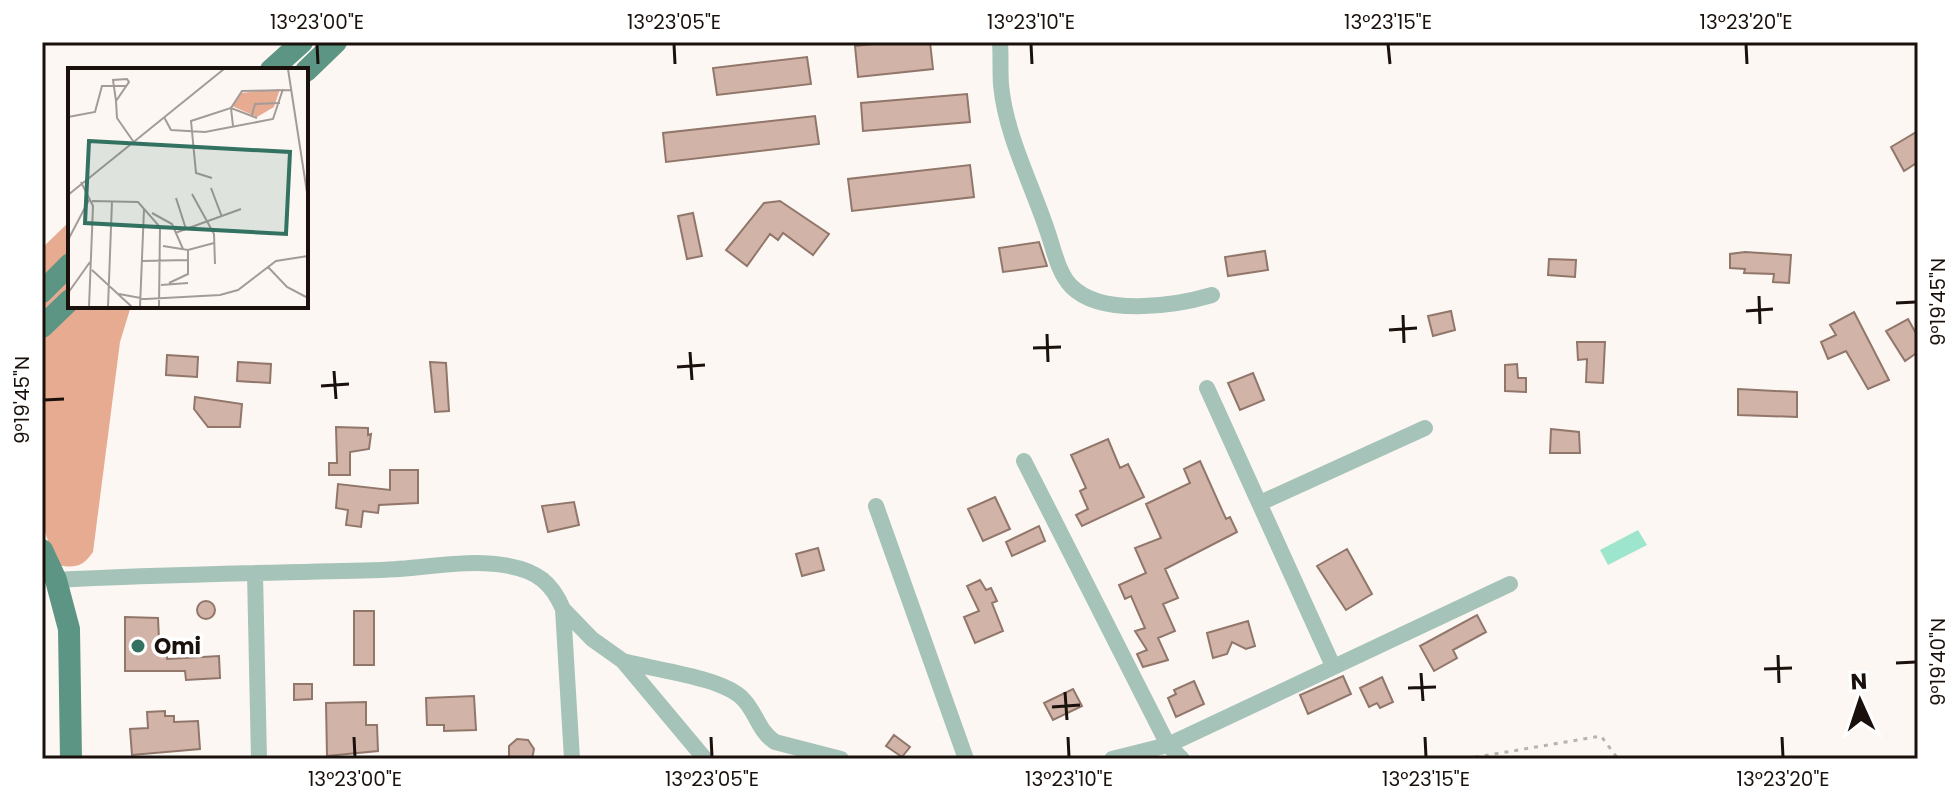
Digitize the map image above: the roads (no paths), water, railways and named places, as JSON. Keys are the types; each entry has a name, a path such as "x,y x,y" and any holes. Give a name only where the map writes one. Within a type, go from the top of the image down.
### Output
{"main road":[{"path":"273,68 302,42"},
{"path":"308,69 336,42"},
{"path":"42,292 68,266"},
{"path":"42,327 68,302"},
{"path":"42,550 56,580 69,629 71,759"}],"street":[{"path":"1000,42 1001,86 1009,122 1055,257 1070,286 1094,300 1127,306 1183,303 1212,295"},
{"path":"1207,388 1333,666"},
{"path":"1260,503 1425,428"},
{"path":"1024,461 1168,745 1182,759"},
{"path":"876,506 966,759"},
{"path":"56,580 191,572 390,570 453,562 509,566 540,576 555,589 563,609 572,759"},
{"path":"255,573 259,759"},
{"path":"1112,759 1168,745 1510,584"},
{"path":"563,609 592,639 623,661 705,759"},
{"path":"623,661 725,686 743,698 766,736 775,742 841,759"}],"place":[{"name":"Omi","path":"138,646"}]}
